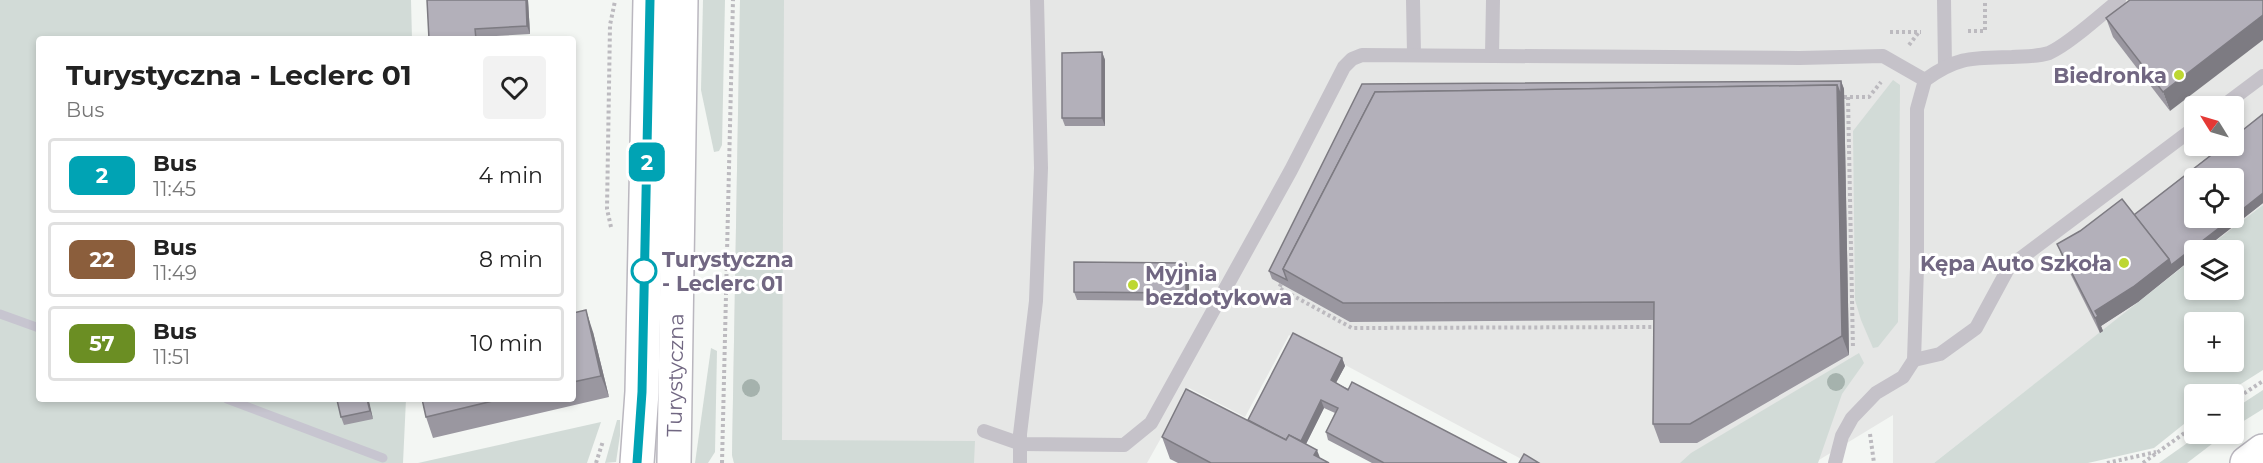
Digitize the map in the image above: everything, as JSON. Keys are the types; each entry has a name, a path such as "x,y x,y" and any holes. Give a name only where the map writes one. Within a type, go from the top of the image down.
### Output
{"main road":[{"name":"Turystyczna","path":"637,463 642,392 650,0"},
{"name":"Turystyczna","path":"674,463 681,0"},
{"path":"2247,463 2263,451"}],"lane":[{"path":"1020,463 1020,434 1036,301 1041,168 1037,0"},
{"path":"1413,0 1414,54"},
{"path":"1492,55 1493,0"},
{"path":"1944,0 1945,66"},
{"path":"1834,463 1842,436 1852,418 1876,393 1903,377 1914,360 1917,267 1917,110 1925,80 1945,66 1970,58 2031,56 2049,52 2119,0"},
{"path":"984,431 1021,444 1124,445 1151,423 1291,170 1344,67 1352,59 1362,55 1723,58 1883,56 1925,80"},
{"path":"2236,96 2263,76"},
{"path":"1914,360 1940,354 1976,328 2009,267 2184,136"}],"path":[{"path":"722,463 733,0"},
{"path":"1848,97 1853,349"},
{"path":"1281,284 1280,288 1352,328 1654,327"},
{"path":"2244,393 2263,381"},
{"path":"2143,463 2184,433"},
{"path":"2108,463 2159,451"}],"shaded area":[{"path":"0,0 411,0 412,36 36,36 36,402 406,402 403,463 0,463"},
{"path":"703,0 725,0 722,145 719,151 714,152 701,90"},
{"path":"740,0 2263,0 2263,205 2244,220 2244,168 2184,168 2184,228 2233,228 2218,240 2184,240 2184,267 1934,463 1893,463 1893,415 1814,463 1529,463 1289,335 1245,417 1189,388 1147,463 734,463 732,455"},
{"path":"740,0 784,0 782,440 975,441 974,463 734,463 732,455"},
{"path":"1893,80 1900,85 1898,322 1878,347 1873,348 1855,300 1853,131"},
{"path":"2263,205 2263,370 2241,384 2184,384 2184,424 2154,448 2088,463 1934,463 2184,266 2184,300 2244,300 2244,240 2217,240 2233,228 2244,228 2244,219"},
{"path":"711,348 717,351 715,452 708,463 695,463"},
{"path":"1859,353 1864,363 1842,394 1818,463 1680,463 1691,453"},
{"path":"2263,390 2263,409 2244,421 2244,402"},
{"path":"617,420 620,420 620,435 616,462 605,463"},
{"path":"601,422 587,463 418,463"},
{"path":"2186,444 2212,444 2187,463 2159,463"}],"building":[{"path":"427,0 526,0 527,26 475,29 476,36 429,36"},
{"name":"Biedronka","path":"2130,0 2263,0 2263,15 2163,92 2106,18"},
{"path":"1102,52 1102,118 1062,118 1062,53"},
{"path":"1841,81 1841,96 1837,85 1375,92 1283,269 1287,280 1269,271 1362,84"},
{"path":"1837,85 1842,336 1690,424 1653,424 1654,302 1343,303 1283,269 1375,92"},
{"path":"2263,114 2263,193 2244,208 2244,168 2195,168 2210,156 2244,156 2244,129"},
{"path":"2184,176 2184,228 2219,228 2203,240 2184,240 2184,255 2171,265 2169,259 2134,215"},
{"path":"2122,199 2169,259 2133,287 2095,311 2098,316 2095,318 2057,244 2080,231"},
{"name":"Myjnia bezdotykowa","path":"1074,262 1186,263 1186,293 1074,292"},
{"path":"586,310 601,376 576,381 576,312"},
{"path":"1293,333 1342,358 1331,380 1348,390 1352,382 1507,463 1384,463 1326,432 1338,408 1321,400 1301,441 1289,435 1286,440 1248,420"},
{"path":"1186,389 1286,440 1289,435 1317,450 1314,455 1329,463 1211,463 1162,437"},
{"path":"337,402 368,402 370,411 341,417"},
{"path":"423,402 488,402 426,417"},
{"path":"1524,454 1539,463 1519,463"}],"waterway":[{"path":"0,314 36,327"},
{"path":"235,402 383,458"}],"bus line":[{"name":"2","path":"637,463 642,392 650,0"}],"place":[{"name":"Biedronka","path":"2179,75"},
{"name":"Kępa Auto Szkoła","path":"2124,263"},
{"name":"Turystyczna - Leclerc 01","path":"644,271"},
{"name":"Myjnia bezdotykowa","path":"1133,285"}]}
